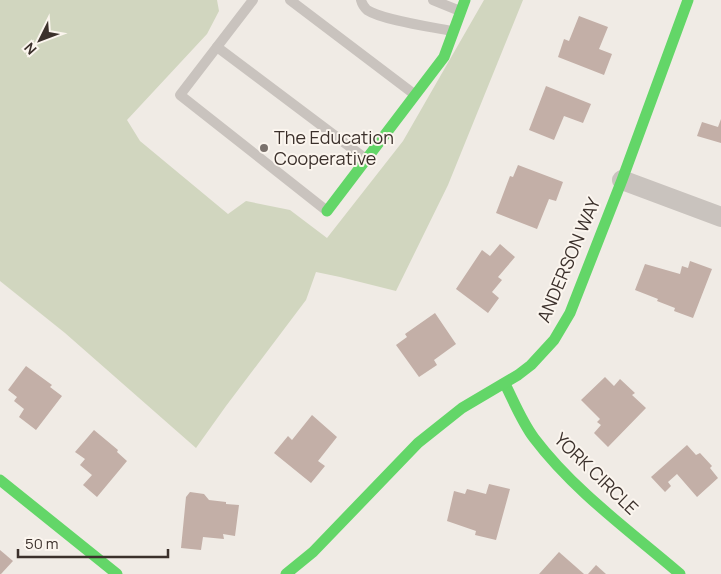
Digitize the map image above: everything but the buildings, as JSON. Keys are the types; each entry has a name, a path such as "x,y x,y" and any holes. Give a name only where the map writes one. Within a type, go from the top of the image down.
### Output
{"street":[{"path":"327,211 444,56 465,0"},
{"name":"ANDERSON WAY","path":"286,574 313,552 418,443 462,408 505,384 531,365 554,340 570,313 622,180 688,0"},
{"path":"622,180 721,217"},
{"name":"YORK CIRCLE","path":"505,384 517,410 534,437 554,461 581,489 680,574"},
{"path":"0,480 117,574"}],"lane":[{"path":"290,0 415,95"},
{"path":"362,0 362,5 367,10 379,16 454,32"},
{"path":"433,0 460,12"},
{"path":"250,1 180,95 327,211"},
{"path":"217,47 366,159"}],"green space":[{"path":"0,0 217,0 219,11 207,34 127,120 140,141 228,214 246,201 290,210 327,238 403,141 484,0 523,0 448,185 396,291 316,272 306,300 196,448 65,333 0,281"}],"traffic: fast":[{"path":"327,211 444,57 465,0"},
{"path":"286,574 313,552 418,443 462,408 518,375 531,365 554,340 570,313 622,180 688,0"},
{"path":"505,384 518,412 534,438 567,476 603,510 680,574"},
{"path":"0,480 117,574"}],"place":[{"name":"The Education Cooperative","path":"264,148"}]}
